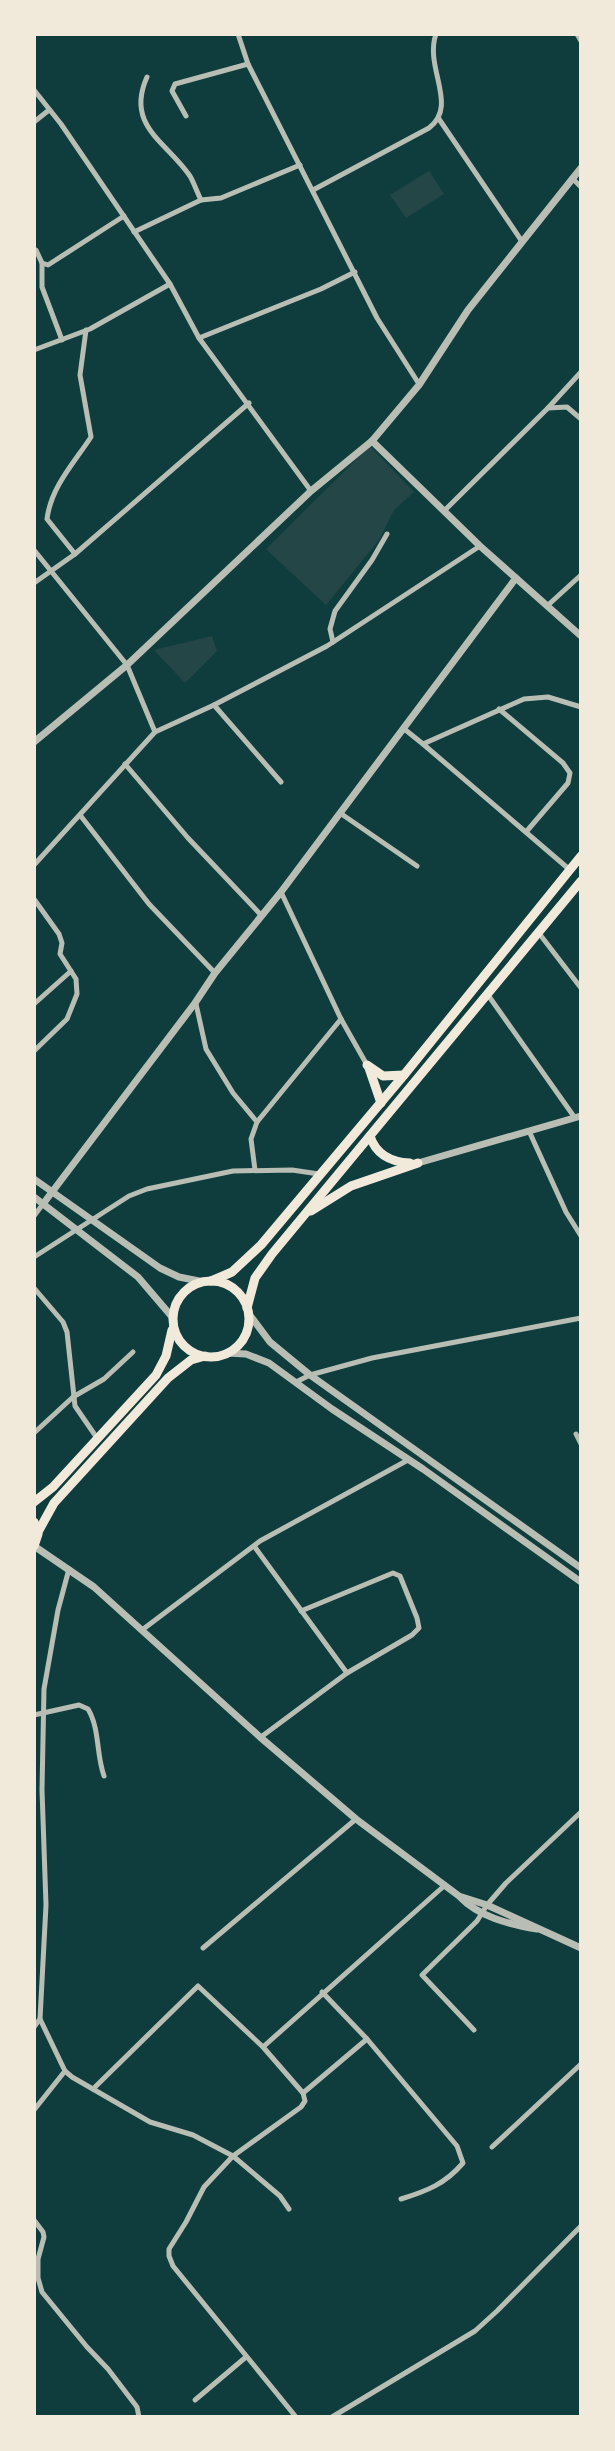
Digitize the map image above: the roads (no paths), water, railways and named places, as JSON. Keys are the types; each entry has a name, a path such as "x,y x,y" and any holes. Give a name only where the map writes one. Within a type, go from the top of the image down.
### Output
{"highway":[{"path":"34,1502 53,1487 130,1406 160,1369 169,1349 175,1305 182,1294 192,1286 232,1272 249,1258 381,1103 581,856"},
{"path":"34,1546 36,1527 54,1503 168,1378 191,1360 226,1353 243,1339 248,1326 252,1284 259,1270 581,881"},
{"path":"367,1065 383,1076 404,1075"},
{"path":"367,1065 381,1103"},
{"path":"370,1136 375,1148 385,1157 402,1163 418,1163"},
{"path":"302,1217 351,1186 418,1163"},
{"path":"207,1281 233,1288 242,1297 248,1311"},
{"path":"173,1320 177,1336 186,1347 205,1356"}],"street":[{"path":"238,34 248,64 377,318 419,385"},
{"path":"313,190 429,128 439,119 442,100 432,51 436,34"},
{"path":"577,34 581,41"},
{"path":"186,116 172,91 175,84 248,64"},
{"path":"147,77 140,97 142,114 159,143 190,176 201,200"},
{"path":"34,90 170,284 199,338 311,491"},
{"path":"34,122 49,110"},
{"path":"439,119 521,240"},
{"path":"134,232 201,200 221,198 300,165"},
{"path":"34,742 127,665 311,491 372,441 419,385 468,310 521,240 581,168"},
{"path":"572,178 581,187"},
{"path":"42,263 48,265 124,216"},
{"path":"35,248 42,263 42,287 62,340"},
{"path":"199,338 321,289 355,272"},
{"path":"34,350 86,330 170,284"},
{"path":"75,554 47,519 52,497 91,437 80,375 86,330"},
{"path":"444,511 581,372"},
{"path":"34,583 75,554 249,403"},
{"path":"548,408 567,407 581,419"},
{"path":"372,441 480,546 581,636"},
{"path":"333,642 330,629 335,611 387,534"},
{"path":"34,865 155,732 214,705 333,642 480,546"},
{"path":"34,550 127,665 155,732"},
{"path":"547,606 581,575"},
{"path":"34,1216 516,578"},
{"path":"423,744 524,699 559,699 581,707"},
{"path":"214,705 281,782"},
{"path":"499,709 563,763 570,773 568,783 526,832"},
{"path":"402,728 570,870"},
{"path":"125,764 188,838 261,915"},
{"path":"339,812 417,866"},
{"path":"80,815 142,895 215,973"},
{"path":"281,892 341,1019 367,1065"},
{"path":"34,899 59,934 62,943 60,954 77,984 73,1009 67,1019 34,1051"},
{"path":"538,932 581,988"},
{"path":"34,1004 71,971"},
{"path":"418,1163 578,1117 488,995"},
{"path":"195,1003 206,1049 233,1093 257,1122"},
{"path":"255,1170 251,1139 257,1122 341,1019"},
{"path":"529,1131 566,1212 581,1236"},
{"path":"34,1257 129,1196 147,1189 208,1175 255,1170 319,1174"},
{"path":"34,1179 160,1268 179,1277 207,1281"},
{"path":"34,1197 138,1277 173,1320"},
{"path":"34,1288 63,1322 67,1332 75,1406 97,1438"},
{"path":"248,1311 270,1342 310,1375 581,1568"},
{"path":"296,1382 310,1375 424,1347 581,1318"},
{"path":"34,1433 73,1397 104,1379 133,1352"},
{"path":"226,1353 261,1359 409,1459 581,1582"},
{"path":"576,1434 581,1444"},
{"path":"142,1630 254,1546 300,1517 409,1459"},
{"path":"34,1546 94,1587 356,1819 459,1896 469,1907 493,1919 537,1929"},
{"path":"254,1546 347,1673"},
{"path":"69,1568 47,1668 43,1714 46,1905 40,2019 65,2071 150,2122 193,2135 233,2156 280,2196 289,2209"},
{"path":"260,1737 347,1673 419,1628 400,1576 393,1573 301,1611"},
{"path":"34,1715 79,1705 88,1709 96,1730 104,1776"},
{"path":"474,2030 422,1975 483,1913 506,1883 581,1812"},
{"path":"203,1948 356,1819"},
{"path":"263,2047 444,1886"},
{"path":"459,1896 487,1905 581,1948"},
{"path":"93,2089 198,1986 263,2047 303,2093 305,2101 301,2107 233,2156 204,2187 169,2249 173,2266 296,2417"},
{"path":"322,1992 367,2039 457,2146 463,2163 451,2177 429,2191 401,2199"},
{"path":"34,2027 40,2019"},
{"path":"303,2093 367,2039"},
{"path":"492,2147 581,2064"},
{"path":"34,2110 65,2071"},
{"path":"34,2220 44,2237 38,2259 42,2292 108,2369 137,2407 139,2417"},
{"path":"332,2417 475,2331 581,2226"},
{"path":"195,2400 246,2357"}]}
